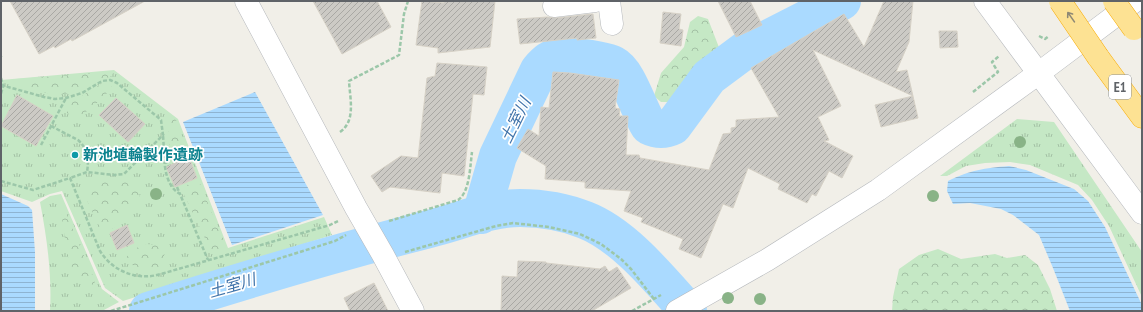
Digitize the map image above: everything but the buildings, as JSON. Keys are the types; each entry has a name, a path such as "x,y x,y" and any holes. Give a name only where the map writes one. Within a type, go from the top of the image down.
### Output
{"highway":[{"name":"E1","path":"1060,1 1098,57 1142,117"},
{"path":"1114,1 1138,35"}],"street":[{"path":"246,1 356,208 368,227 413,311"},
{"path":"554,6 595,1"},
{"path":"609,1 612,24"},
{"path":"985,1 1142,213"},
{"path":"676,311 767,260 878,190 1136,1"}],"path":[{"path":"338,134 347,127 351,117 349,81 398,55 404,14 408,1"},
{"path":"967,96 998,72 992,62 1033,30 1039,36 1045,38 1051,34"},
{"path":"1,78 1,94"},
{"path":"2,85 49,99 66,98 82,93 102,81 110,80 116,82 161,120 164,170 174,191 180,194"},
{"path":"41,145 66,98"},
{"path":"51,126 82,143 88,157 87,172"},
{"path":"1,181 33,190 87,172 114,175 124,174 163,135"},
{"path":"111,311 335,241 354,231 463,197 466,191 472,152"},
{"path":"164,159 168,166"},
{"path":"70,178 104,258 114,267 129,274 144,277 153,276 330,225 346,216 356,208"},
{"path":"177,187 208,260"},
{"path":"401,253 496,226 513,224 549,227 580,234 601,244 621,259 631,269 654,299"},
{"path":"632,311 665,293"}],"green space":[{"path":"698,16 708,19 720,50 695,74 673,102 661,102 654,96 661,73 684,47 690,22"},
{"path":"114,70 178,119 228,248 324,217 332,235 123,301 105,288 62,191 50,194 32,202 1,191 1,80"},
{"path":"114,72 110,77 66,94 48,93 31,89 23,86 16,79"},
{"path":"104,82 112,83 111,89 94,105 79,116 75,117 67,113 67,106 70,100 82,96"},
{"path":"168,115 176,120 189,154 171,162 169,133 165,119"},
{"path":"1017,119 1054,122 1142,252 1142,297 1109,226 1092,200 1078,185 1030,165 1010,162 985,163 966,166 947,176 940,176"},
{"path":"131,178 140,196 137,203 128,213 118,217 116,226 109,231 102,232 83,192 89,186 99,181 120,181"},
{"path":"198,180 227,248 213,253 181,188"},
{"path":"61,194 102,289 119,302 102,311 50,311 48,256 40,202 50,196"},
{"path":"63,206 95,282 93,285 79,277 72,267 67,251 60,210"},
{"path":"146,244 157,245 162,248 164,257 158,268 152,270 137,267 131,264 126,258 132,251"},
{"path":"938,249 961,259 995,254 1007,258 1025,255 1038,265 1050,289 1057,311 892,311 893,297 899,269 919,255"}],"water":[{"path":"255,92 323,215 232,245 183,122"},
{"path":"1009,166 1026,170 1074,189 1088,201 1105,227 1142,305 1142,311 1070,311 1039,235 1013,215 1001,209 970,203 953,204 947,191 948,181 978,170"},
{"path":"1,194 28,206 32,210 35,252 35,311 1,311"}],"waterway":[{"name":"土室川","path":"481,215 498,156 539,70 546,62 558,56 562,56 603,61 614,65 619,69 629,83 649,126 658,129 667,128 673,126 709,77 744,51 842,1"},
{"name":"土室川","path":"148,311 253,278 359,248 497,210 520,208 545,210 577,217 614,236 641,260 688,311"}],"place":[{"name":"新池埴輪製作遺跡","path":"75,155"}]}
